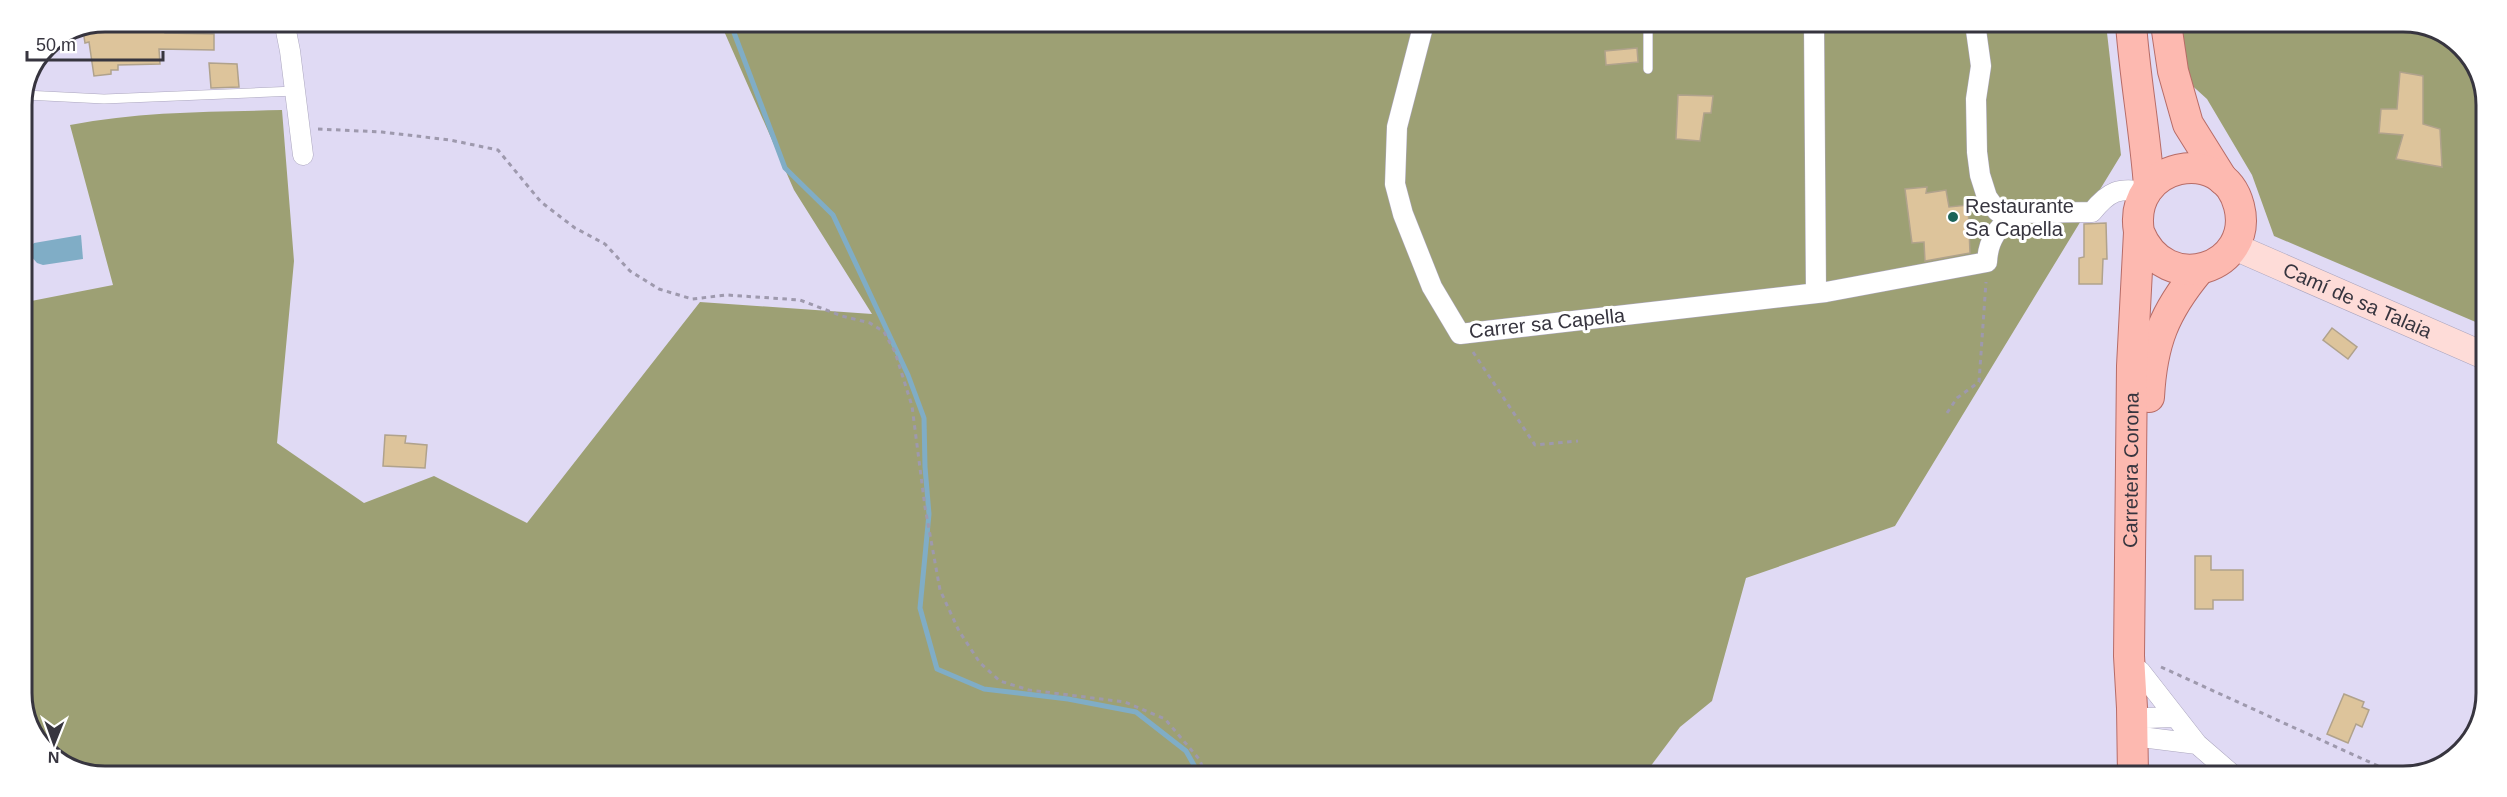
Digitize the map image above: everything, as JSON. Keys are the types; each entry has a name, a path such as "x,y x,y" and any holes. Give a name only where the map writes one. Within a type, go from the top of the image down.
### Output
{"main road":[{"path":"2132,32 2135,73 2147,149 2147,189 2138,212 2139,232 2147,250 2161,263 2173,268 2199,270 2218,262 2233,246 2240,227 2239,206 2235,196 2188,124 2172,71 2167,32"},
{"path":"2147,189 2168,172 2190,168 2213,174 2223,180"},
{"name":"Carretera Corona","path":"2133,766 2129,656 2132,366 2139,232"},
{"name":"Carretera Corona","path":"2133,723 2140,664 2151,370 2168,312 2199,270"}],"street":[{"path":"286,32 303,154"},
{"name":"Carrer sa Capella","path":"1422,32 1397,127 1395,184 1403,214 1432,287 1461,334 1816,293 1987,262"},
{"path":"1814,32 1816,293"},
{"path":"1976,32 1981,66 1976,99 1980,175 1987,197 2008,219"},
{"path":"1987,262 1990,240 2014,213 2092,212 2104,197 2120,190 2147,189"},
{"name":"Camí de sa Talaia","path":"2233,246 2475,352"},
{"path":"2140,664 2174,717 2197,744 2222,766"},
{"path":"2133,723 2146,718 2174,717"},
{"path":"2133,723 2197,744"}],"lane":[{"path":"1648,32 1648,69"},
{"path":"33,95 104,99 295,91"}],"path":[{"path":"299,127 439,138 498,150 542,202 575,228 605,244 630,271 659,289 692,299 727,295 800,300 842,316 870,323 884,332 896,352 912,406 924,507 940,590 959,631 980,663 1000,681 1029,690 1125,702 1165,719 1202,766"},
{"path":"1947,413 1958,398 1979,382 1987,262"},
{"path":"1461,334 1535,445 1578,441"},
{"path":"2140,664 2377,766"}],"green space":[{"path":"724,32 2107,32 2121,155 1895,526 1746,578 1712,701 1680,727 1651,766 105,766 86,763 68,756 44,733 37,720 32,697 32,301 113,285 70,125 149,115 282,110 294,261 277,443 364,503 434,476 527,523 700,302 872,314 794,190"},
{"path":"2170,32 2412,32 2443,44 2466,68 2474,91 2475,322 2274,236 2252,175 2207,99 2176,71"}],"water":[{"path":"81,235 83,259 43,265 37,263 32,257 34,243"}],"building":[{"path":"105,32 214,34 214,50 159,49 160,64 118,65 118,70 111,70 111,74 94,76 89,42 85,43 84,35"},
{"path":"1637,48 1638,62 1606,65 1605,51"},
{"path":"209,63 237,64 239,87 211,88"},
{"path":"2400,72 2423,76 2423,124 2440,129 2442,167 2396,159 2403,135 2379,133 2381,109 2397,109"},
{"path":"1678,95 1713,96 1711,113 1704,113 1700,141 1676,139"},
{"path":"1927,187 1926,193 1946,190 1949,207 1968,205 1970,253 1925,261 1924,242 1912,243 1905,189"},
{"path":"2106,223 2107,259 2103,259 2102,284 2079,284 2079,258 2084,257 2084,224"},
{"path":"2332,328 2357,347 2348,359 2323,340"},
{"path":"385,435 406,436 405,443 427,445 425,468 383,466"},
{"path":"2195,556 2211,556 2211,570 2243,570 2243,600 2213,600 2213,609 2195,609"},
{"path":"2344,694 2364,702 2362,707 2369,710 2362,727 2356,724 2348,743 2327,734"}],"waterway":[{"path":"734,32 785,168 833,215 908,375 924,418 929,514 920,608 937,669 984,689 1068,699 1136,712 1186,751 1194,766"}],"place":[{"name":"Restaurante Sa Capella","path":"1953,217"}]}
